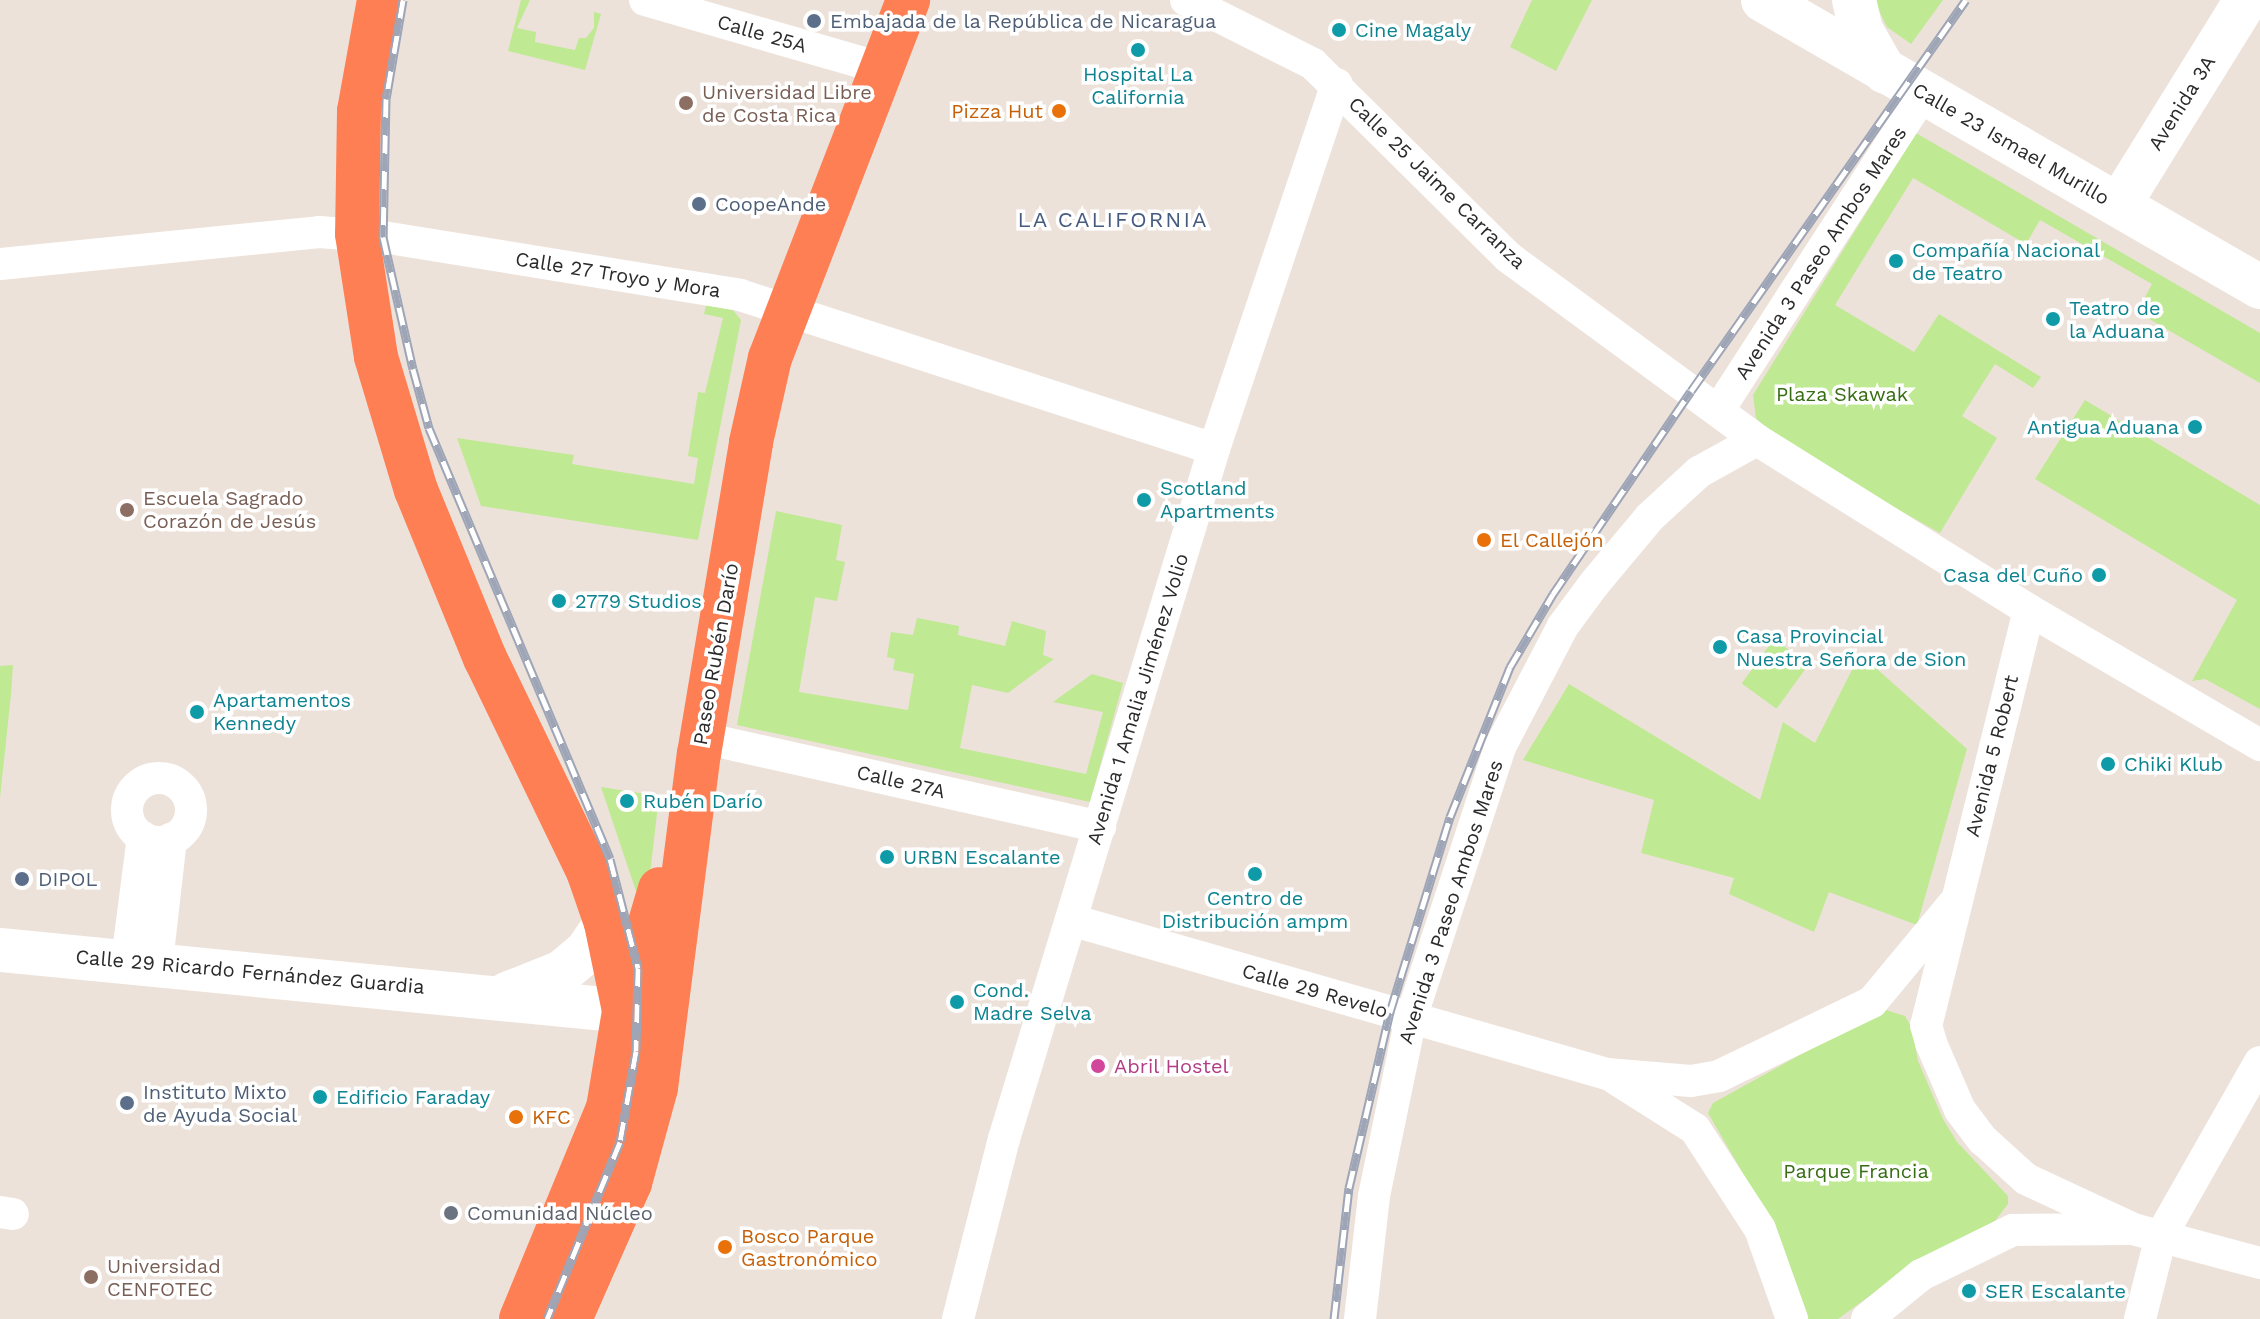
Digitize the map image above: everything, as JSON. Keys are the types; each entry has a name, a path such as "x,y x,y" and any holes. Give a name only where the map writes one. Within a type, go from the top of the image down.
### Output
{"highway":[{"path":"379,0 359,111 357,234 376,357 416,490 485,658 588,871 606,923 624,1011"},
{"name":"Paseo Rubén Darío","path":"570,1319 642,1147 666,1027 701,746 751,442 785,309 908,0"},
{"path":"521,1319 608,1108 624,1011 701,746"}],"street":[{"name":"Calle 25A","path":"645,0 880,68"},
{"name":"Calle 25 Jaime Carranza","path":"1186,0 1281,45 1337,84 1508,257 1757,440 2029,610 2260,745"},
{"name":"Calle 23 Ismael Murillo","path":"1763,0 2260,287"},
{"path":"1854,0 1861,30 1905,84"},
{"name":"Avenida 3A","path":"2119,205 2246,0"},
{"name":"Avenida 1 Amalia Jiménez Volio","path":"958,1319 1004,1139 1214,449 1337,84"},
{"name":"Avenida 3 Paseo Ambos Mares","path":"1718,411 1905,84"},
{"name":"Calle 27 Troyo y Mora","path":"0,264 319,232 357,234 740,295 1214,449"},
{"name":"Avenida 3 Paseo Ambos Mares","path":"1360,1319 1374,1196 1411,1018 1500,747 1563,626 1650,517 1699,472 1757,440"},
{"name":"Avenida 5 Robert","path":"1926,1025 2029,610"},
{"name":"Calle 27A","path":"701,746 1100,827"},
{"path":"142,961 157,838"},
{"name":"Avenida 5 Robert","path":"1607,1074 1691,1081 1719,1076 1878,997 1956,901"},
{"name":"Calle 29 Revelo","path":"1071,920 1607,1074"},
{"name":"Calle 29 Ricardo Fernández Guardia","path":"501,996 562,972 587,951 606,923"},
{"name":"Calle 29 Ricardo Fernández Guardia","path":"0,950 501,996 624,1011"},
{"path":"1878,997 1899,1000 1926,1025 1960,1110 1983,1140 2026,1179 2147,1232 2260,1263"},
{"path":"2140,1319 2147,1232 2260,1062"},
{"path":"1607,1074 1695,1129 1760,1229 1793,1319"},
{"path":"1695,1129 1699,1099 1719,1076"},
{"path":"2013,1230 2021,1217 2026,1179"},
{"path":"1867,1319 1921,1275 2013,1230 2147,1232"}],"green space":[{"path":"521,0 530,0 517,28 536,32 535,42 575,50 579,38 586,38 594,28 594,12 601,14 585,70 508,51"},
{"path":"1532,0 1592,0 1556,71 1510,47"},
{"path":"1874,0 1943,0 1911,44 1887,27"},
{"name":"Plaza Skawak","path":"1916,133 2260,333 2260,383 2137,312 2152,284 2040,220 2026,244 1913,178 1835,305 1914,352 1939,314 2041,377 2033,388 1995,364 1962,416 1997,438 1940,533 1781,444 1756,418 1753,395"},
{"path":"706,305 733,310 741,320 698,540 481,506 457,438 574,455 572,464 694,484 698,458 688,456 698,392 705,393 723,318 704,314"},
{"path":"2085,400 2260,505 2260,709 2205,679 2192,681 2237,600 2035,479"},
{"path":"776,511 842,525 836,560 845,562 837,601 815,597 799,692 908,710 914,674 893,670 895,659 887,657 891,632 913,635 917,618 959,626 958,635 1005,646 1012,621 1046,631 1043,655 1054,659 1008,693 972,685 960,748 1086,774 1103,712 1053,702 1092,674 1123,683 1090,802 737,725"},
{"path":"1774,639 1809,664 1776,709 1742,683"},
{"path":"1860,654 1967,749 1917,925 1829,892 1814,932 1729,894 1734,878 1641,853 1654,800 1523,760 1569,684 1760,800 1783,722 1815,743"},
{"path":"13,665 11,694 0,798 0,666"},
{"path":"601,787 659,796 645,918"},
{"name":"Parque Francia","path":"1883,1009 1905,1016 1912,1028 1918,1061 1943,1119 1957,1142 2008,1196 2008,1204 1995,1221 1912,1265 1838,1319 1808,1319 1753,1191 1708,1113 1713,1103"}],"railway":[{"path":"403,0 386,99 383,237 413,369 429,428 610,859 638,968 636,1051 620,1142 547,1319"},
{"path":"1334,1319 1349,1188 1390,1012 1450,817 1510,667 1553,594 1691,391 1966,0"}],"place":[{"name":"Embajada de la República de Nicaragua","path":"814,21"},
{"name":"Cine Magaly","path":"1339,30"},
{"name":"Hospital La California","path":"1138,50"},
{"name":"Universidad Libre de Costa Rica","path":"686,103"},
{"name":"Pizza Hut","path":"1059,111"},
{"name":"CoopeAnde","path":"699,204"},
{"name":"Compañía Nacional de Teatro","path":"1896,261"},
{"name":"Teatro de la Aduana","path":"2053,319"},
{"name":"Antigua Aduana","path":"2195,427"},
{"name":"Scotland Apartments","path":"1144,500"},
{"name":"Escuela Sagrado Corazón de Jesús","path":"127,510"},
{"name":"El Callejón","path":"1484,540"},
{"name":"Casa del Cuño","path":"2099,575"},
{"name":"2779 Studios","path":"559,601"},
{"name":"Casa Provincial Nuestra Señora de Sion","path":"1720,647"},
{"name":"Apartamentos Kennedy","path":"197,712"},
{"name":"Chiki Klub","path":"2108,764"},
{"name":"Rubén Darío","path":"627,801"},
{"name":"URBN Escalante","path":"887,857"},
{"name":"Centro de Distribución ampm","path":"1255,874"},
{"name":"DIPOL","path":"22,879"},
{"name":"Cond. Madre Selva","path":"957,1002"},
{"name":"Abril Hostel","path":"1098,1066"},
{"name":"Edificio Faraday","path":"320,1097"},
{"name":"Instituto Mixto de Ayuda Social","path":"127,1103"},
{"name":"KFC","path":"516,1117"},
{"name":"Comunidad Núcleo","path":"451,1213"},
{"name":"Bosco Parque Gastronómico","path":"725,1247"},
{"name":"Universidad CENFOTEC","path":"91,1277"},
{"name":"SER Escalante","path":"1969,1291"}],"district":[{"name":"LA CALIFORNIA","path":"1113,220"}]}
